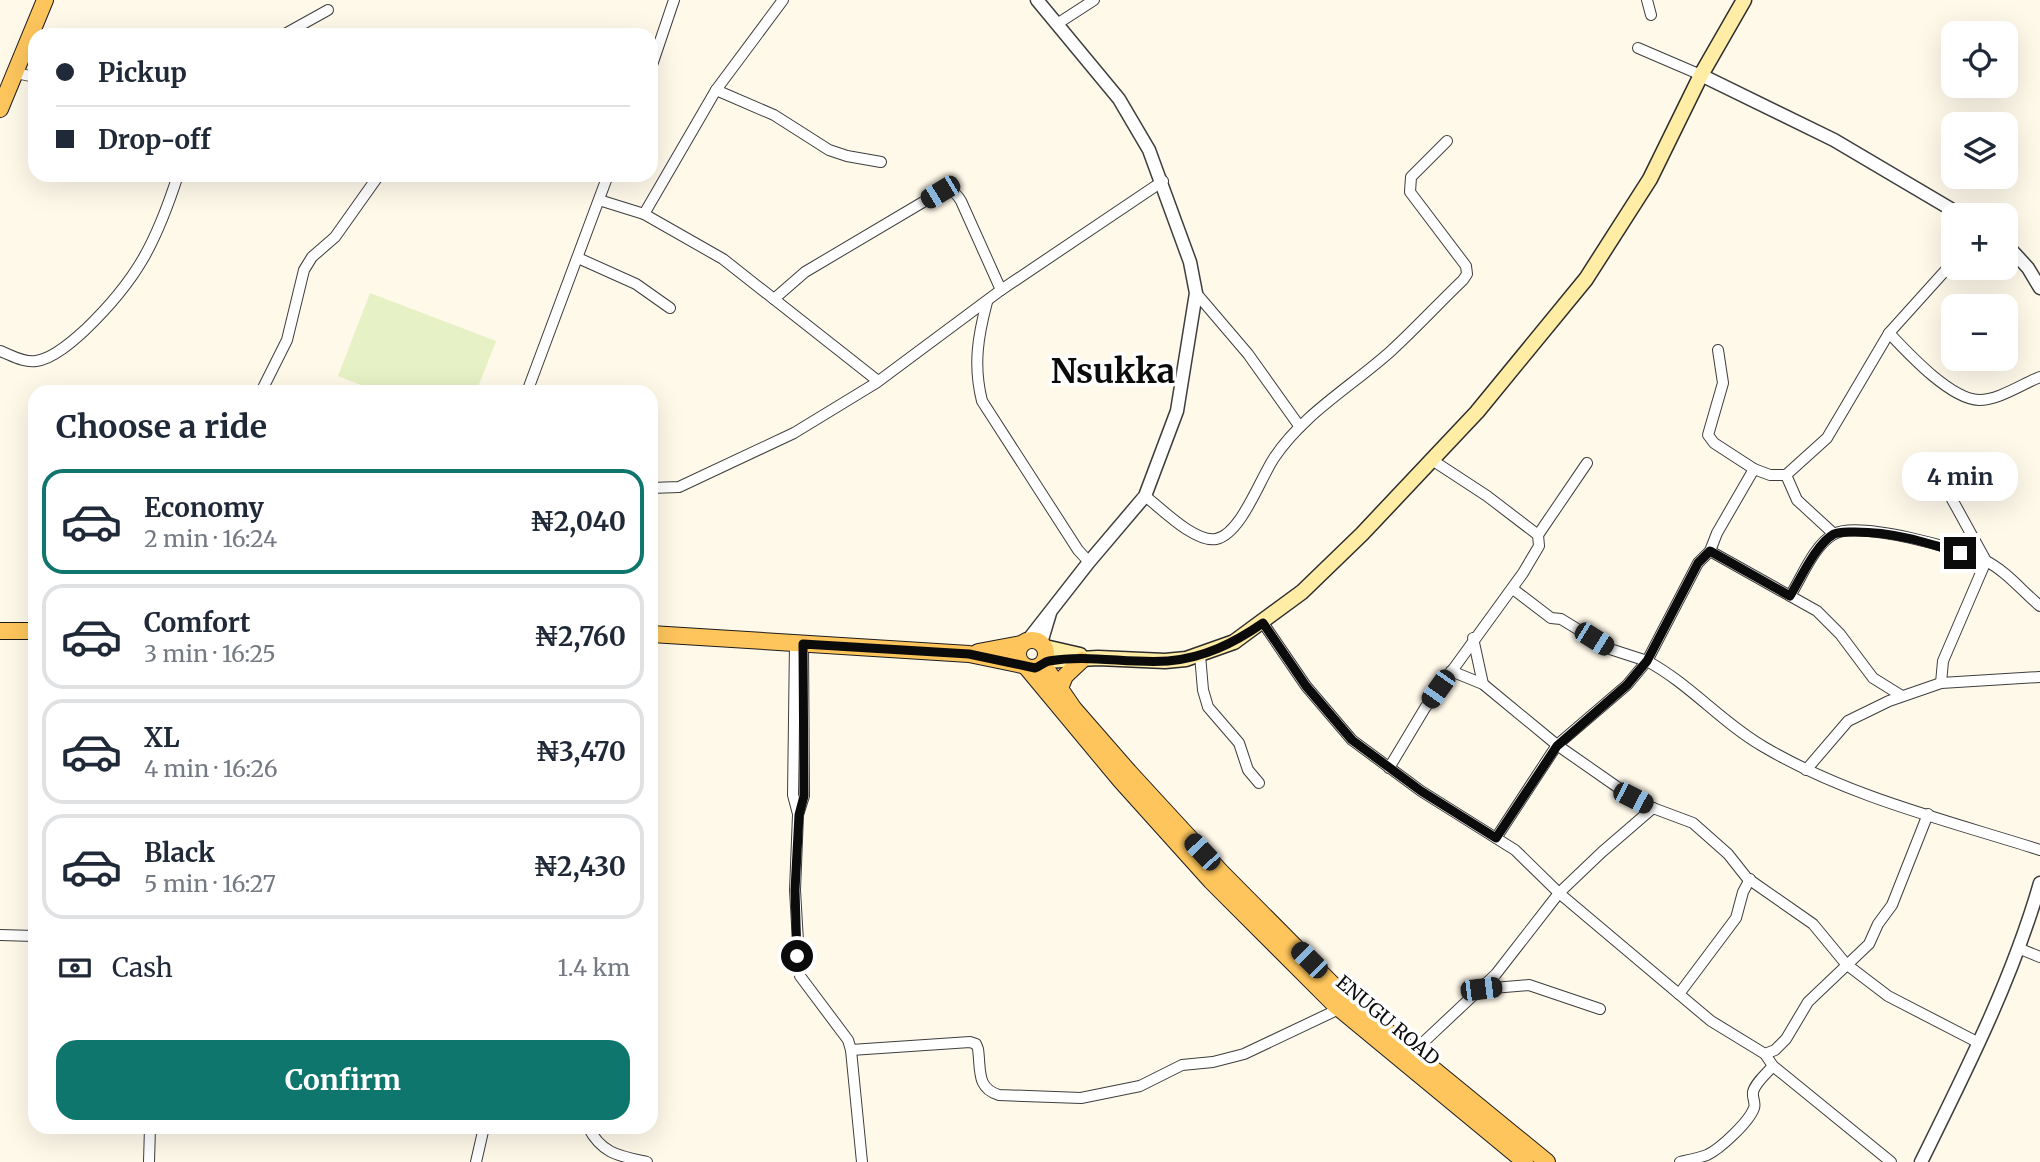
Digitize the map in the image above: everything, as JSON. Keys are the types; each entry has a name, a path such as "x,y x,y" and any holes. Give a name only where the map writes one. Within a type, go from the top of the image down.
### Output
{"main road":[{"path":"34,28 45,0"},
{"path":"658,634 969,654 1037,650 1090,659 1165,661 1200,654 1234,642 1302,592 1362,534 1477,412 1586,279 1650,179 1702,75 1744,0"},
{"path":"0,109 28,43"},
{"path":"0,631 28,631"},
{"path":"1024,666 1018,655 1037,650"},
{"path":"969,654 1035,668 1037,650"},
{"path":"1037,650 1074,709 1129,772 1221,872 1344,996 1547,1162"},
{"path":"1060,688 1070,669 1090,659"},
{"name":"ENUGU ROAD","path":"1024,666 1121,781 1211,881 1339,1009 1525,1162"}],"street":[{"path":"658,47 674,0"},
{"path":"644,215 716,89 783,0"},
{"path":"1037,0 1119,99 1149,149 1163,181 1190,262 1196,293 1177,411 1145,496 1088,562 1051,612 1037,650"},
{"path":"1057,24 1094,0"},
{"path":"1647,0 1651,15"},
{"path":"296,28 328,10"},
{"path":"1638,48 1702,75 1834,140 1941,203"},
{"path":"16,73 28,76"},
{"path":"716,89 774,116 829,149 847,156 881,162"},
{"path":"1145,496 1200,538 1213,540 1224,537 1237,523 1273,458 1300,427 1392,351 1467,274 1466,266 1410,192 1411,177 1447,141"},
{"path":"658,488 679,487 794,433 878,381 1001,290 1163,181"},
{"path":"0,351 27,361 44,359 76,339 114,302 133,278 159,231 176,182"},
{"path":"264,385 287,340 304,270 312,257 335,237 374,182"},
{"path":"530,385 605,182"},
{"path":"774,299 805,272 940,192 948,190 956,192 961,201 1001,290"},
{"path":"598,200 644,215 723,260 878,381"},
{"path":"2018,257 2040,288"},
{"path":"578,258 636,284 670,308"},
{"path":"1718,349 1723,383 1708,436 1714,443 1754,469 1770,475 1786,475 1827,438 1889,332 1941,275"},
{"path":"1196,293 1248,355 1300,427"},
{"path":"987,302 977,337 977,379 982,401 1088,562"},
{"path":"963,320 977,337"},
{"path":"1889,332 1922,367 1961,395 1971,399 1993,397 2040,377"},
{"path":"1432,460 1487,496 1538,535"},
{"path":"1389,768 1425,708 1473,638 1513,589 1539,546 1538,535 1587,463"},
{"path":"1496,838 1557,746 1627,685 1647,661 1698,563 1710,551 1717,533 1754,469"},
{"path":"1786,475 1797,500 1834,534"},
{"path":"1948,492 1986,561 2040,606"},
{"path":"1790,596 1818,550 1834,534 1845,531 1908,536 1986,561"},
{"path":"1710,551 1817,611 1840,634 1873,678 1902,696"},
{"path":"1941,683 1943,661 1986,561"},
{"path":"1513,589 1551,618 1561,620 1610,649 1647,661 1668,672 1761,746 1805,770 1857,793 2040,850"},
{"path":"1263,623 1306,686 1352,740 1389,768 1515,850 1559,893 1711,1021 1765,1054 1773,1066 1891,1162"},
{"path":"1473,638 1483,684"},
{"path":"799,643 793,795 799,815 795,890 800,976 842,1029 851,1050 862,1162"},
{"path":"1200,654 1203,690 1208,707 1239,743 1248,770 1259,783"},
{"path":"1451,671 1483,684 1557,746 1633,798 1693,823 1728,854 1750,879 1813,925 1846,964 1888,996 1979,1043"},
{"path":"1805,770 1848,721 1902,696 1941,683 2040,677"},
{"path":"1413,1052 1496,974 1559,893 1601,852 1653,808"},
{"path":"1765,1054 1775,1051 1786,1039 1808,1002 1869,944 1892,905 1928,814"},
{"path":"1679,994 1737,918 1743,892 1750,879"},
{"path":"1921,1162 1979,1043 2018,948 2040,883"},
{"path":"0,935 28,936"},
{"path":"2018,948 2040,957"},
{"path":"1481,989 1529,985 1600,1009"},
{"path":"851,1050 970,1042 976,1044 982,1083 990,1092 999,1095 1081,1098 1140,1086 1182,1065 1213,1062 1244,1054 1339,1009"},
{"path":"1680,1162 1707,1154 1722,1145 1737,1130 1753,1111 1754,1089 1773,1066"},
{"path":"149,1162 150,1134"},
{"path":"475,1162 482,1134"},
{"path":"592,1134 598,1144 617,1155 647,1162"}],"green space":[{"path":"370,293 496,341 479,385 361,385 338,376"}],"district":[{"name":"Nsukka","path":"1113,371"}],"route":[{"path":"797,956 795,890 799,815 804,796 803,644 969,654 1031,669 1040,667 1045,661 1186,659 1234,642 1263,623 1306,686 1352,740 1421,791 1496,838 1557,746 1640,671 1680,601 1698,563 1710,551 1790,596 1818,550 1834,534 1845,531 1908,536 1960,553"}]}
